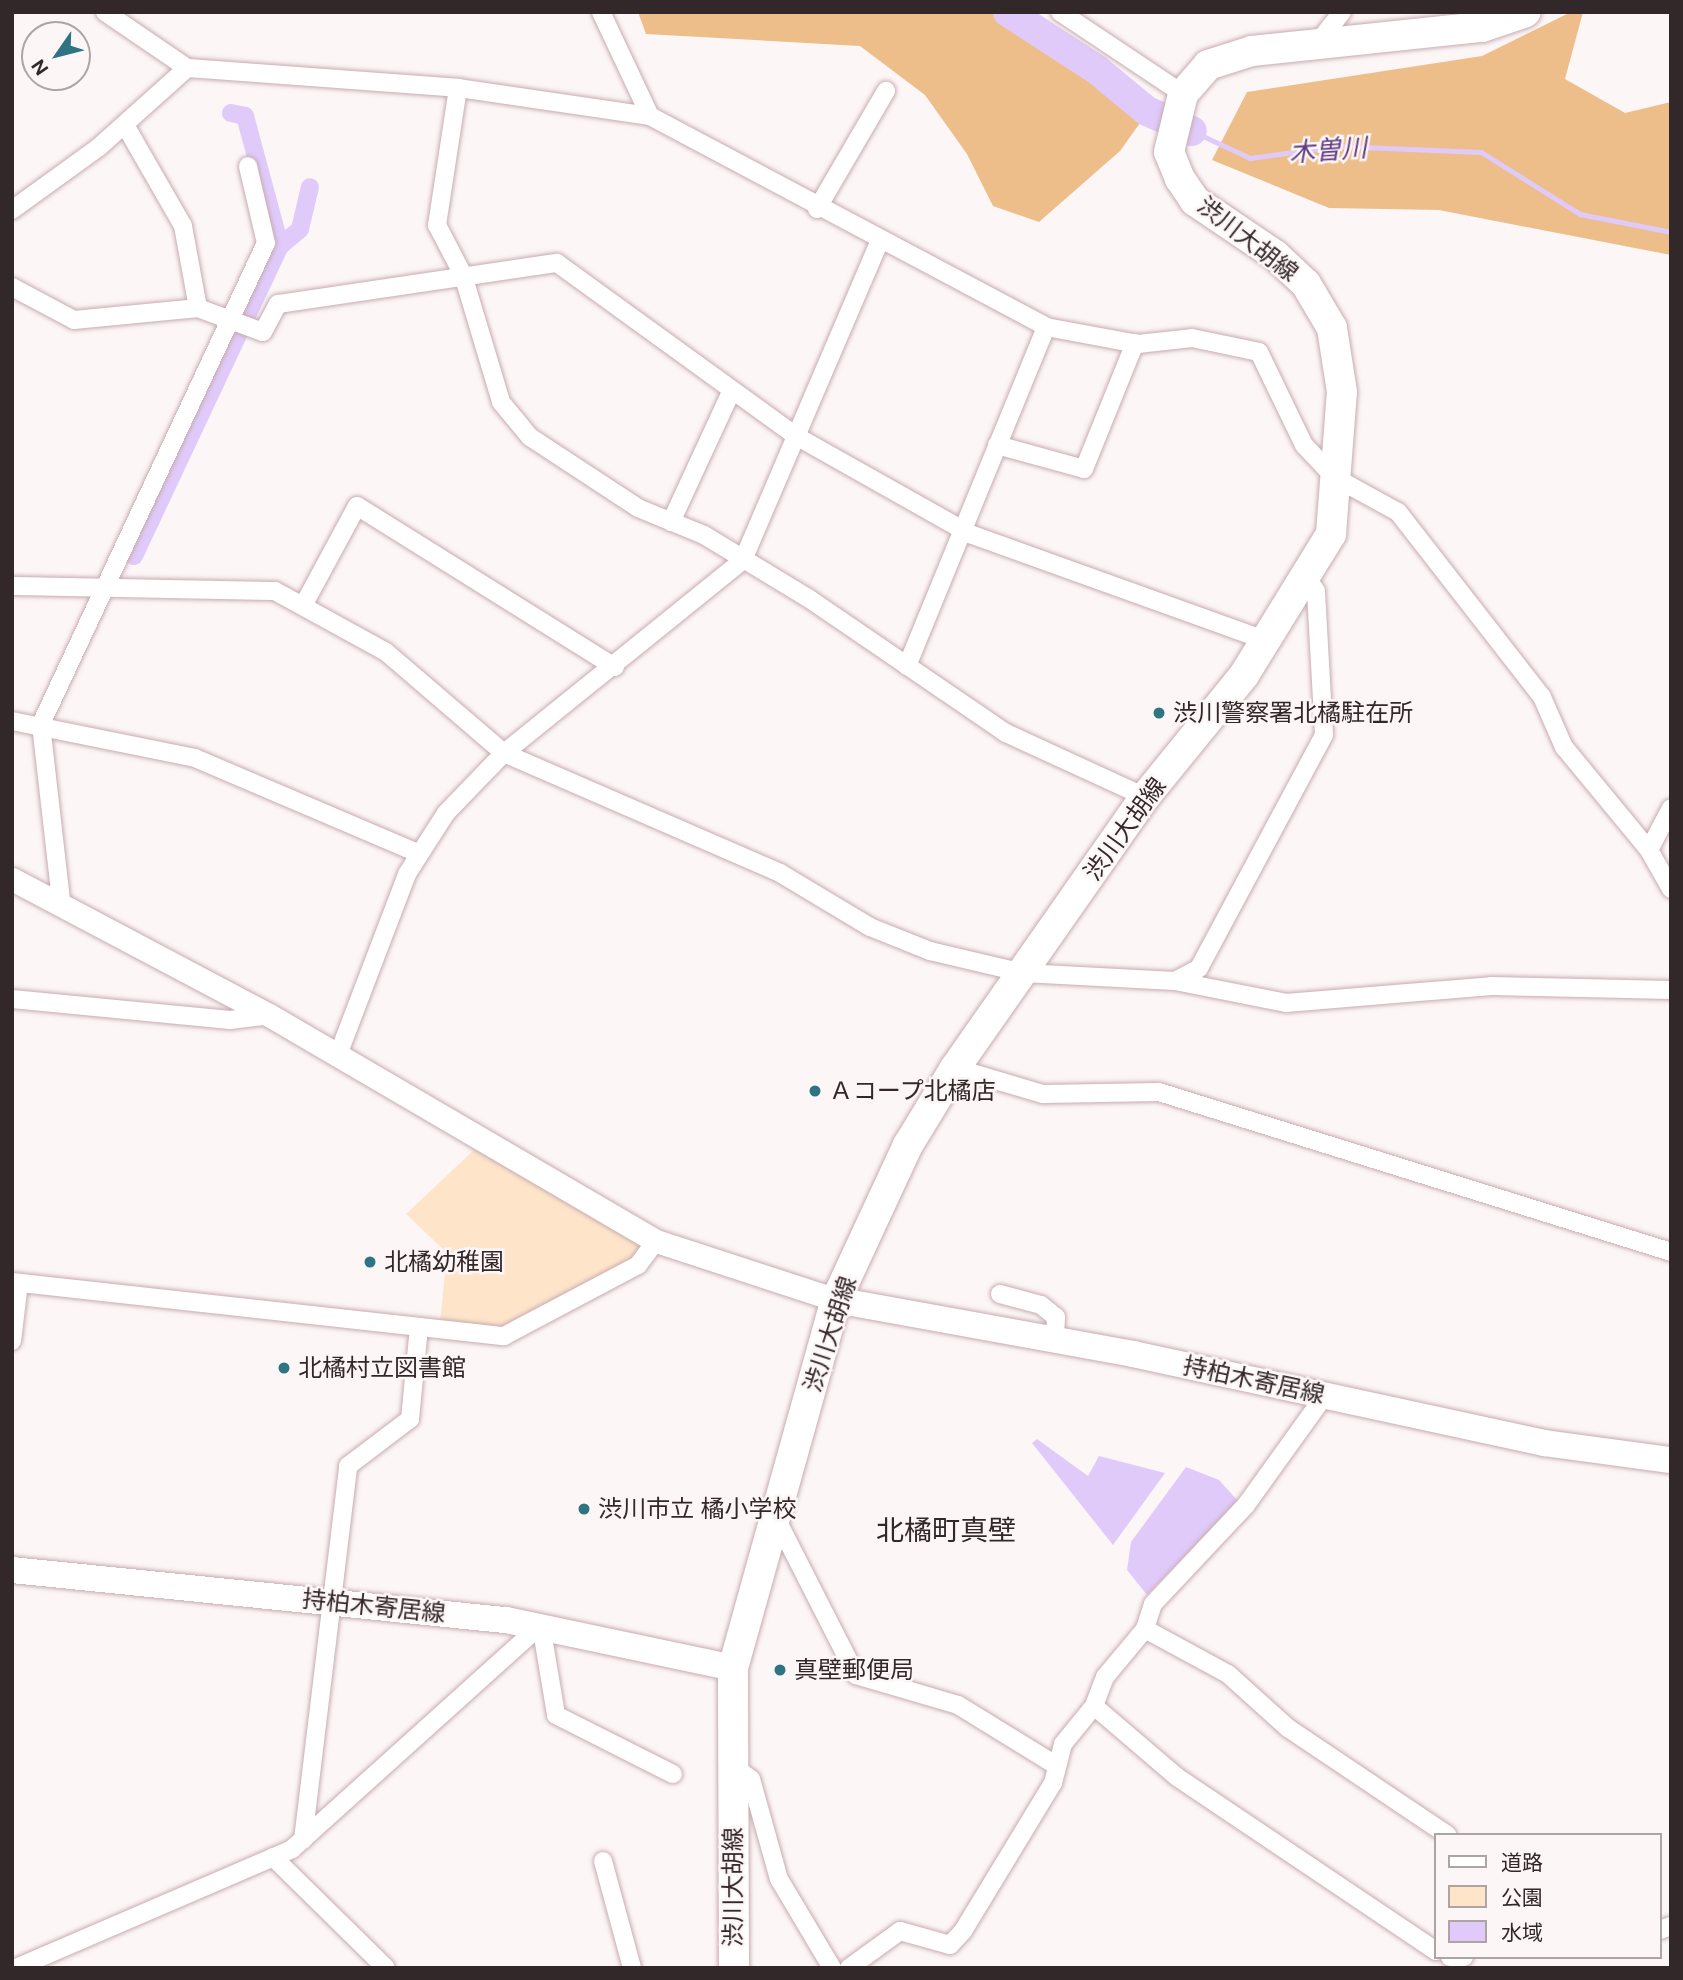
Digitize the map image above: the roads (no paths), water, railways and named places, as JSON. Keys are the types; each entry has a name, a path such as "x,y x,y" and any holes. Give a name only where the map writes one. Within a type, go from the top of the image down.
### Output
{"main road":[{"name":"渋川大胡線","path":"734,1968 733,1668 836,1300 908,1145 955,1068 1145,797 1244,675 1262,639 1331,534 1342,392 1332,328 1306,284 1275,254 1195,201 1169,152 1180,101 1208,65 1252,51 1315,47 1482,27 1526,12"},
{"name":"持柏木寄居線","path":"836,1300 1055,1339 1545,1443 1671,1460"},
{"name":"持柏木寄居線","path":"12,1570 333,1601 541,1625 733,1668"}],"street":[{"path":"104,12 187,68 458,88 650,116 878,243 1046,327 1135,343 1192,338 1259,352 1304,444 1334,477 1398,512 1542,697 1583,774 1649,850 1671,889"},
{"path":"601,12 650,116"},
{"path":"1060,12 1180,101"},
{"path":"1315,47 1342,12"},
{"path":"12,211 125,125 187,68"},
{"path":"458,88 438,225 463,275 501,402 530,437 638,508 743,560 1006,733 1145,797"},
{"path":"817,209 886,92"},
{"path":"125,125 183,226 198,308"},
{"path":"61,900 41,724 100,591 266,243 248,166"},
{"path":"338,1055 418,853 504,753 615,667 743,560 878,243"},
{"path":"12,287 74,320 198,308 232,316 259,330 278,304 557,263 796,436 962,530 1262,639"},
{"path":"907,666 1046,327"},
{"path":"997,445 1084,469 1135,343"},
{"path":"671,522 732,390"},
{"path":"304,604 357,506 615,667"},
{"path":"1175,981 1199,968 1324,735 1316,592 1306,575"},
{"path":"12,586 100,591 256,589 304,604 386,652 504,753 779,873 870,927 930,951 1023,973 1175,981 1286,1003 1491,986 1671,990"},
{"path":"12,720 195,758 418,853"},
{"path":"1649,850 1671,808"},
{"path":"12,879 61,900 269,1015 656,1241 836,1300"},
{"path":"12,999 230,1020 269,1015"},
{"path":"955,1068 1044,1094 1159,1092 1671,1252"},
{"path":"12,1341 16,1283 419,1328 514,1332 638,1265 656,1241"},
{"path":"1000,1294 1041,1305 1056,1317 1055,1339"},
{"path":"303,1840 348,1466 410,1419 419,1328"},
{"path":"849,1968 900,1931 950,1945 1052,1783 1054,1765 1094,1706 1105,1677 1145,1629 1153,1604 1246,1505 1325,1395"},
{"path":"776,1518 856,1675 958,1705 1054,1765"},
{"path":"541,1625 556,1715 673,1774"},
{"path":"16,1968 272,1857 303,1840 541,1625"},
{"path":"1145,1629 1228,1674 1288,1728 1444,1833"},
{"path":"1094,1706 1177,1777 1434,1950"},
{"path":"733,1766 751,1779 779,1879 832,1968"},
{"path":"272,1857 386,1968"},
{"path":"603,1861 632,1968"}],"water":[{"path":"1037,1439 1088,1476 1099,1456 1165,1473 1113,1545 1032,1443"},
{"path":"1186,1467 1219,1480 1238,1501 1147,1595 1127,1570 1131,1542"}],"waterway":[{"name":"木曽川","path":"1008,12 1096,69 1147,111 1192,131"},
{"path":"231,113 245,116 280,246"},
{"name":"木曽川","path":"1192,131 1250,158 1338,146 1481,152 1580,214 1671,232"},
{"path":"134,556 280,246 300,229 310,187"}],"place":[{"name":"渋川警察署北橘駐在所","path":"1159,713"},
{"name":"Ａコープ北橘店","path":"815,1091"},
{"name":"北橘幼稚園","path":"370,1262"},
{"name":"北橘村立図書館","path":"284,1368"},
{"name":"渋川市立 橘小学校","path":"584,1509"},
{"name":"真壁郵便局","path":"780,1670"}],"district":[{"name":"北橘町真壁","path":"946,1531"}]}
